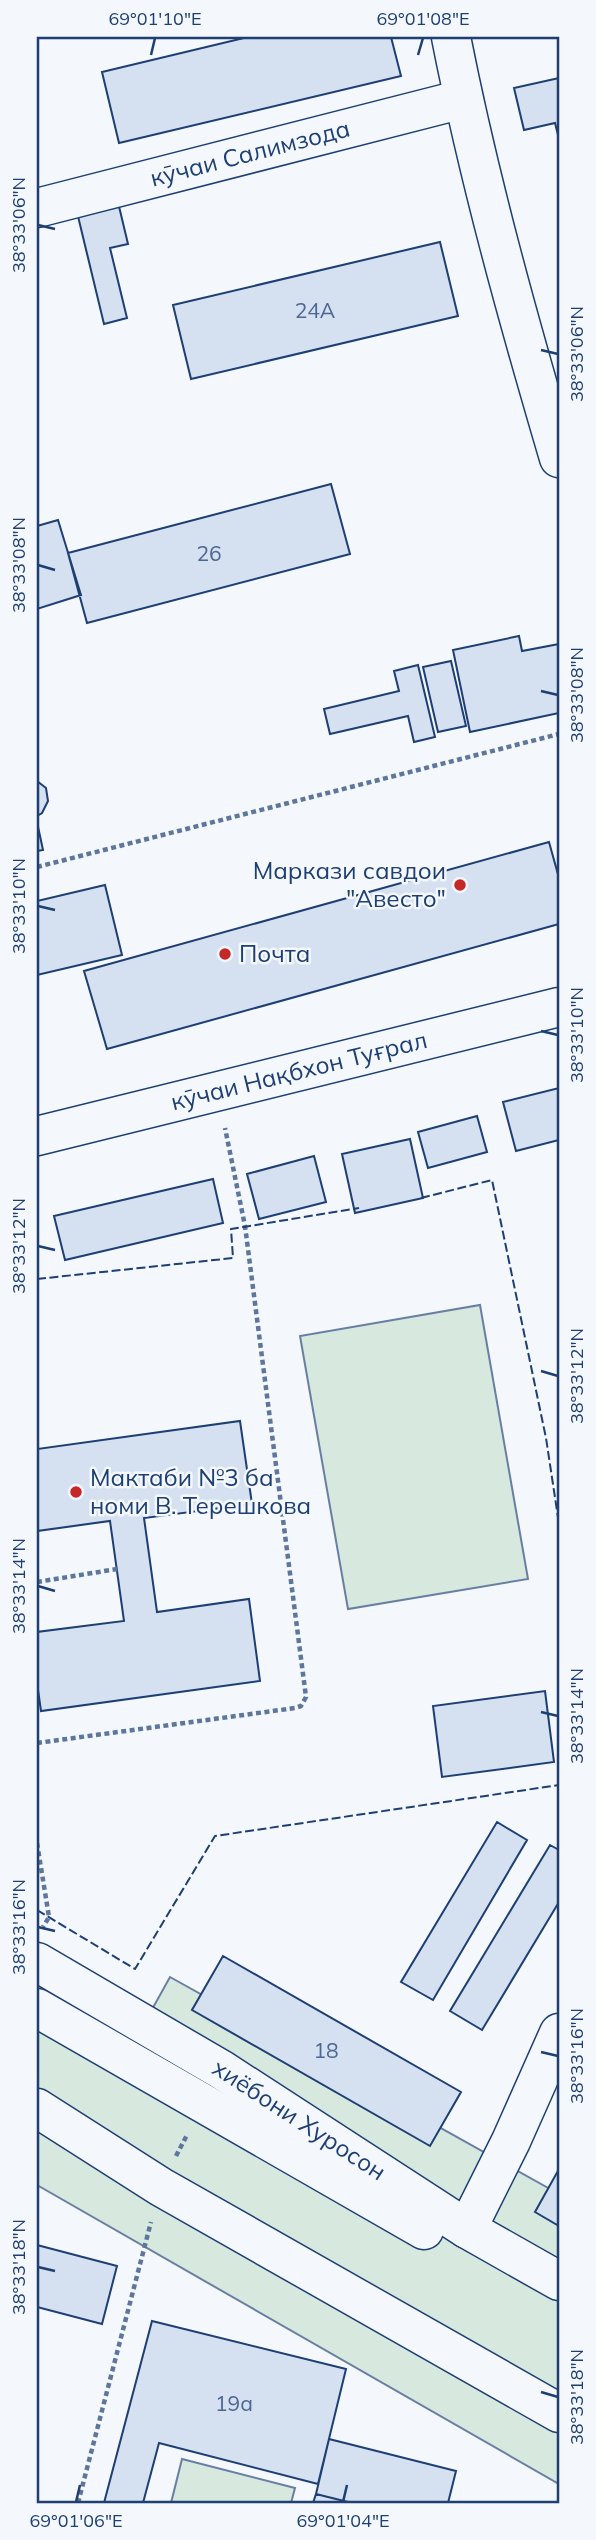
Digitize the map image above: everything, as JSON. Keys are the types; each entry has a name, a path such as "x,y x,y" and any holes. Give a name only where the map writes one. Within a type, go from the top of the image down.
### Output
{"street":[{"path":"451,37 463,99 546,365 559,458"},
{"name":"кӯчаи Салимзода","path":"37,208 463,99"},
{"name":"кӯчаи Нақбхон Туғрал","path":"38,1131 217,1091 559,1007"},
{"name":"хиёбони Хуросон","path":"37,1962 222,2070 467,2230 559,2281"},
{"path":"37,2008 559,2308"},
{"path":"467,2230 511,2141 559,2033"},
{"path":"37,2108 161,2187 559,2413"}],"path":[{"path":"37,867 559,734"},
{"path":"37,1743 295,1708 301,1706 306,1697 245,1226 217,1091"},
{"path":"37,1582 117,1569"},
{"path":"37,1843 49,1917"},
{"path":"78,2503 161,2187 203,2102"}],"shaded area":[{"path":"480,1305 528,1579 348,1609 300,1336"},
{"path":"170,1977 559,2194 559,2484 37,2185 37,1983 135,2040"},
{"path":"182,2459 295,2488 291,2503 171,2503"}],"building":[{"path":"248,37 391,37 401,76 119,143 102,72"},
{"path":"559,78 559,139 555,123 524,130 514,88"},
{"path":"117,198 128,244 110,248 127,318 104,324 76,208"},
{"path":"440,242 458,316 191,379 173,305"},
{"path":"331,484 350,554 87,623 68,553"},
{"path":"58,520 81,595 37,609 37,526"},
{"path":"519,636 522,651 559,644 559,713 470,732 453,650"},
{"path":"451,661 466,726 438,732 423,667"},
{"path":"418,665 435,737 414,742 408,716 330,734 324,709 399,691 394,671"},
{"path":"37,781 46,788 48,801 42,813 37,816"},
{"path":"37,822 43,850 37,851"},
{"path":"549,842 559,878 559,924 107,1049 84,971"},
{"path":"105,885 122,955 37,975 37,901"},
{"path":"559,1088 559,1140 516,1151 503,1102"},
{"path":"477,1116 487,1152 428,1168 418,1132"},
{"path":"410,1139 423,1198 355,1213 342,1154"},
{"path":"314,1156 326,1202 259,1219 247,1174"},
{"path":"213,1179 223,1223 65,1260 54,1216"},
{"path":"240,1421 252,1504 144,1518 157,1612 249,1599 260,1681 41,1711 37,1683 37,1632 124,1621 110,1521 37,1531 37,1449"},
{"path":"545,1691 554,1762 442,1777 433,1706"},
{"path":"497,1822 527,1840 433,2000 401,1982"},
{"path":"550,1845 559,1850 559,1902 482,2030 450,2011"},
{"path":"223,1956 461,2092 430,2146 192,2010"},
{"path":"559,2169 559,2226 535,2212"},
{"path":"37,2245 117,2266 102,2324 37,2307"},
{"path":"152,2321 346,2369 318,2484 159,2443 143,2503 104,2503"},
{"path":"329,2439 456,2471 448,2503 352,2503 316,2494"},
{"path":"316,2494 352,2503 313,2503"}],"fence":[{"path":"421,1198 492,1180 546,1438 559,1524"},
{"path":"37,1279 233,1258 231,1229 359,1208"},
{"path":"37,1910 135,1969 215,1836 559,1785"}],"place":[{"name":"Маркази савдои \"Авесто\"","path":"460,885"},
{"name":"Почта","path":"225,954"},
{"name":"Мактаби №3 ба номи В. Терешкова","path":"76,1492"}]}
